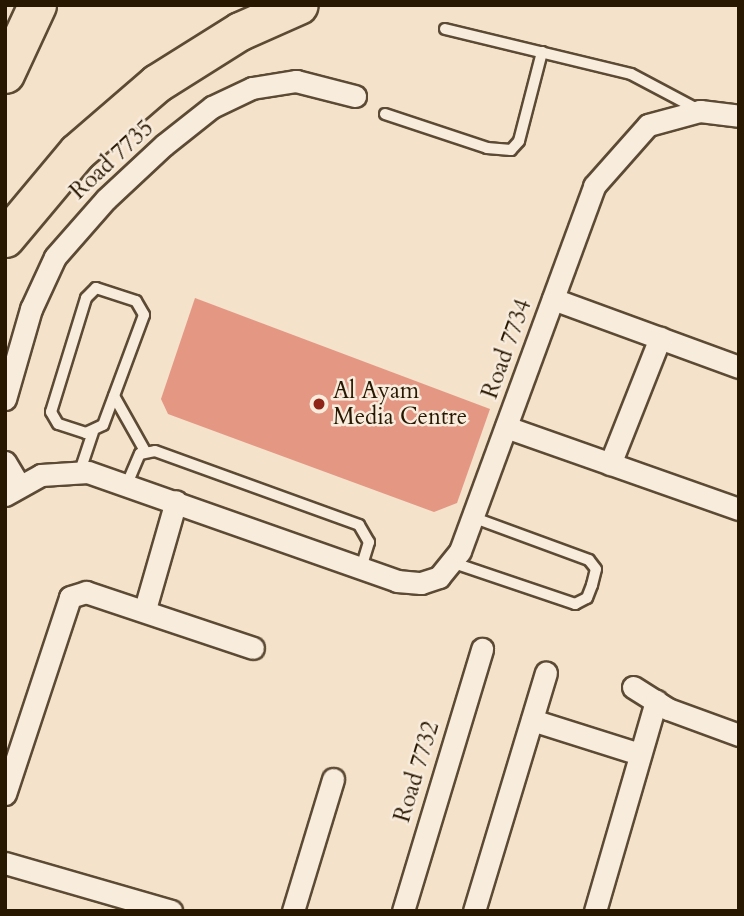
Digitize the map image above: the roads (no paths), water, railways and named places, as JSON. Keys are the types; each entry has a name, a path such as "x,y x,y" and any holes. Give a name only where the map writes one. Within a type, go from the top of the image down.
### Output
{"highway":[{"path":"5,19 9,5"},
{"path":"5,74 37,5"},
{"path":"5,238 77,152 157,83 240,31 299,5"}],"street":[{"name":"Road 7735","path":"5,400 31,309 55,257 154,154 212,107 252,88 296,81 355,96"},
{"name":"Road 7734","path":"454,563 553,299 573,231 594,186 615,156 648,125 699,111 739,116"},
{"path":"553,299 739,367"},
{"path":"610,464 660,338"},
{"path":"506,427 739,509"},
{"path":"5,462 12,490 52,472 84,472 176,501 361,569 421,583 454,563"},
{"path":"145,610 176,501"},
{"path":"5,794 70,597 86,592 253,648"},
{"name":"Road 7732","path":"403,911 482,649"},
{"path":"474,911 547,673"},
{"path":"633,687 656,701 739,735"},
{"path":"595,911 656,701"},
{"path":"532,720 639,754"},
{"path":"293,911 333,779"},
{"path":"5,863 171,911"}],"lane":[{"path":"445,29 645,79 699,111"},
{"path":"384,114 487,148 511,149 519,141 542,52"},
{"path":"84,472 93,432 103,425 144,315 136,301 96,289 88,294 51,412 58,424 93,432"},
{"path":"114,396 145,451 359,526 369,542 361,569"},
{"path":"127,484 145,451"},
{"path":"454,563 575,604 587,598 596,569 589,560 472,517"}],"place":[{"name":"Al Ayam Media Centre","path":"319,404"}]}
